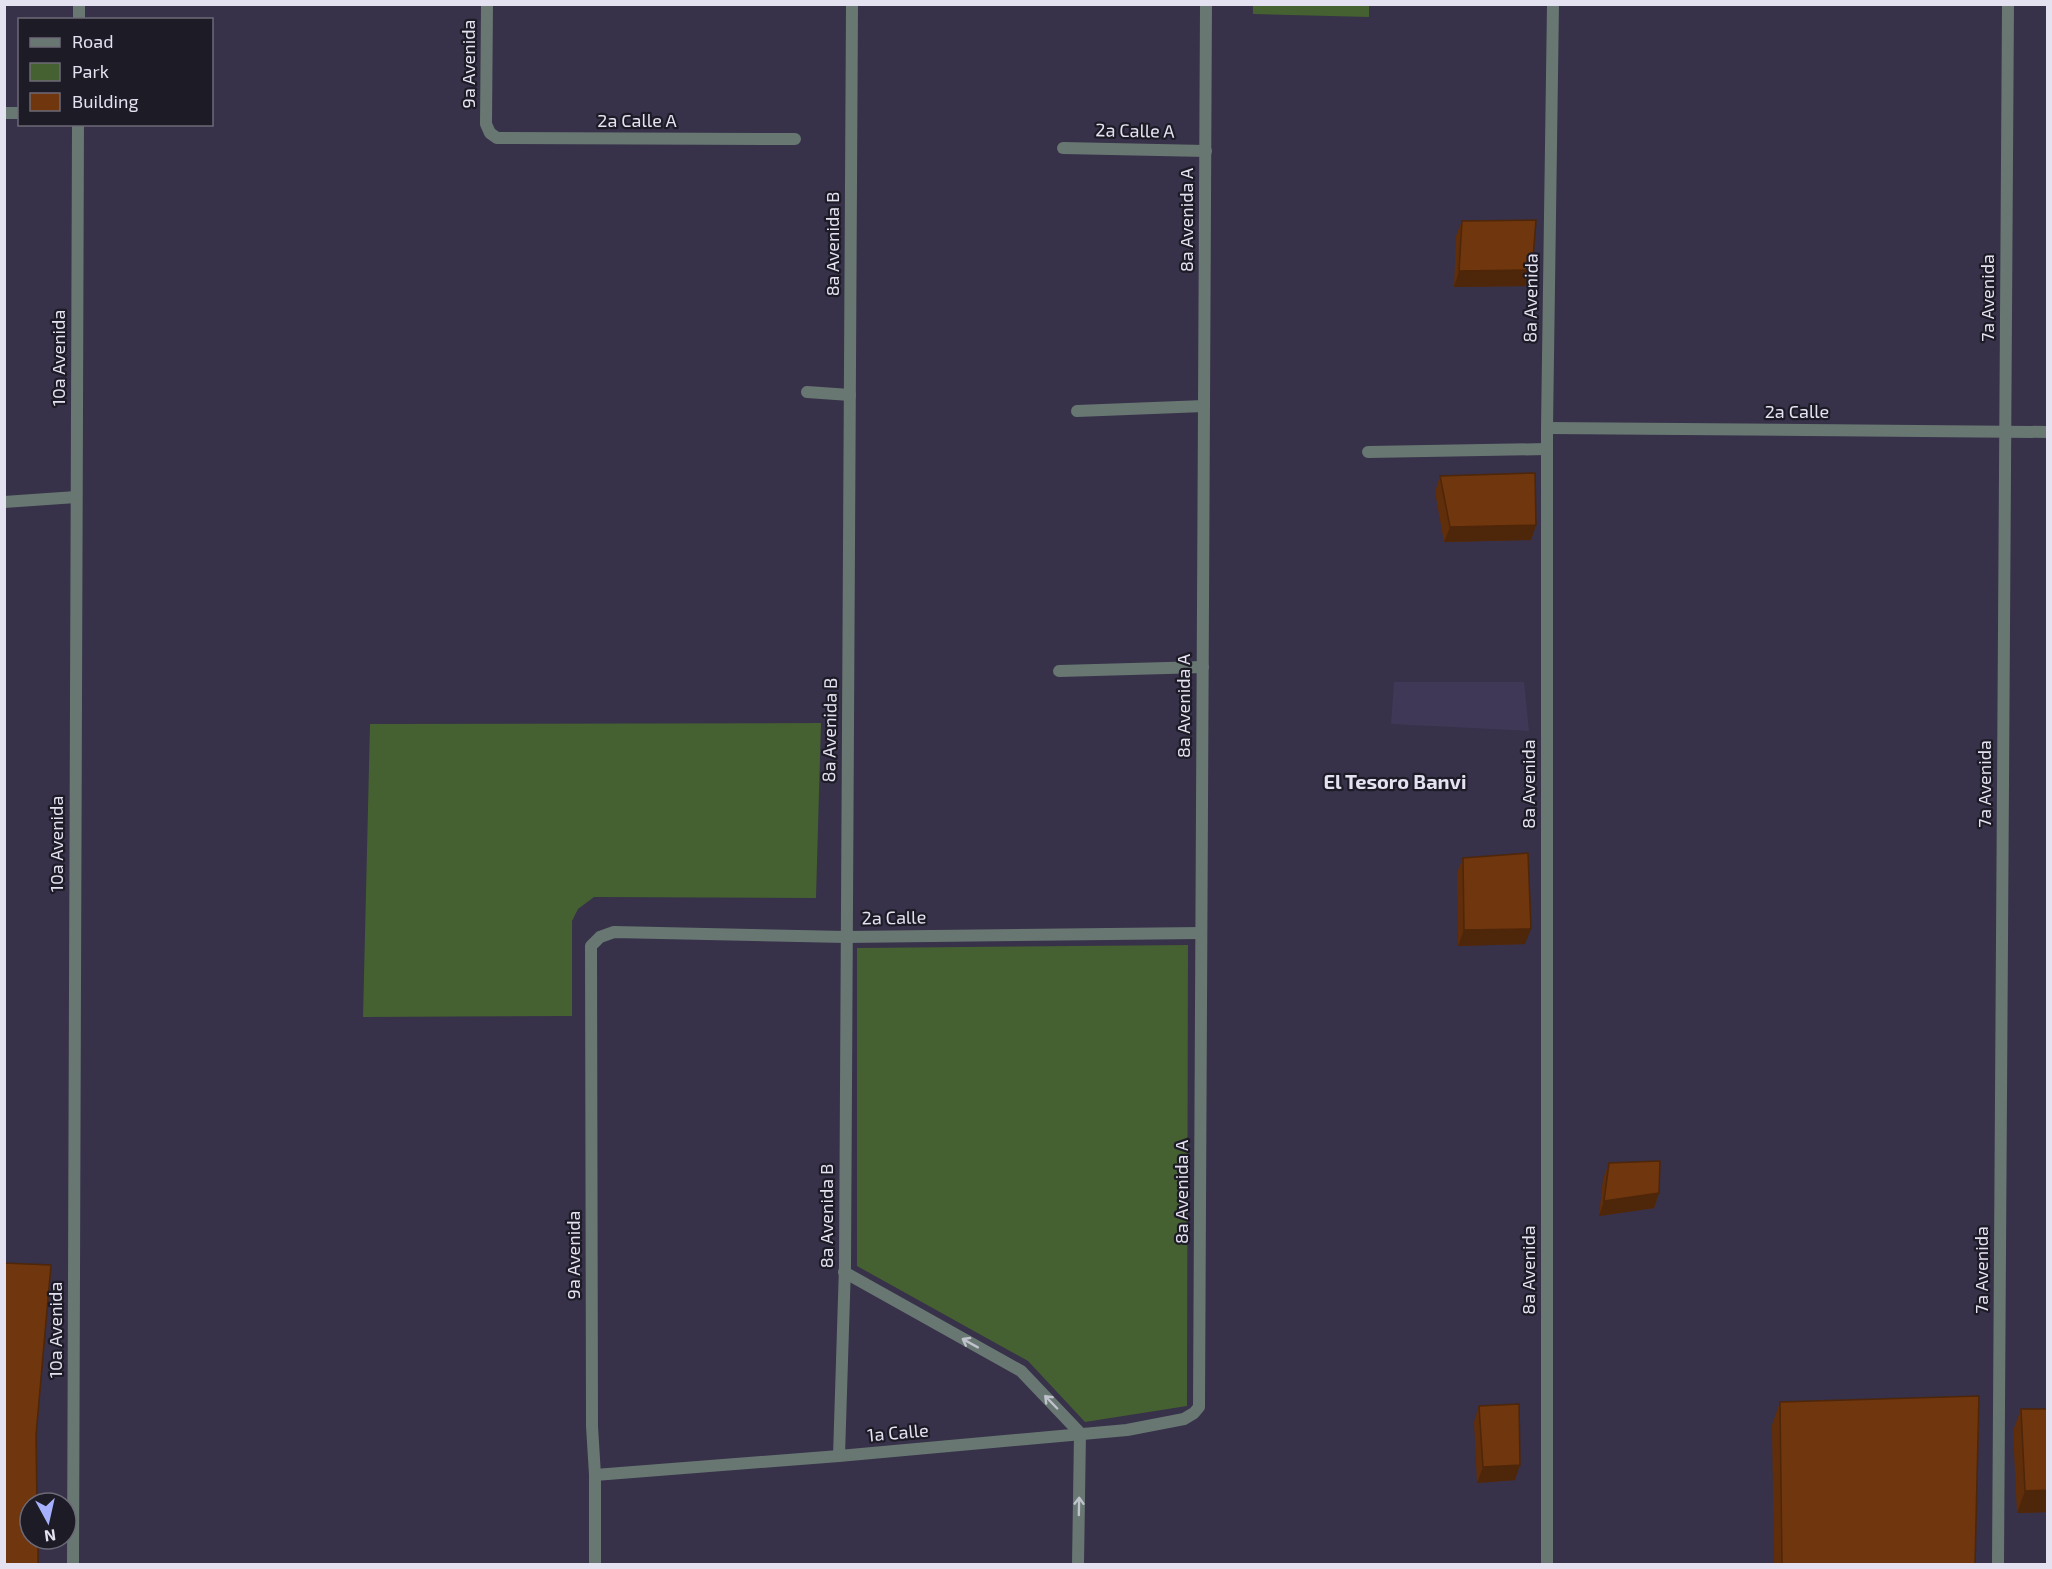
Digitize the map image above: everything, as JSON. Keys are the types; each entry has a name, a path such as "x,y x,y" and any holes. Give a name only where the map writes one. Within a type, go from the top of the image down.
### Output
{"street":[{"name":"9a Avenida","path":"486,124 487,4"},
{"name":"8a Avenida B","path":"839,1456 844,1272 852,4"},
{"name":"8a Avenida A","path":"1199,1407 1206,4"},
{"name":"8a Avenida","path":"1547,1564 1547,428 1553,4"},
{"name":"7a Avenida","path":"1998,1564 2008,4"},
{"name":"2a Calle A","path":"486,124 490,133 497,138 795,140"},
{"name":"10a Avenida","path":"73,1564 78,126"},
{"name":"2a Calle A","path":"1063,148 1206,151"},
{"path":"807,392 850,395"},
{"path":"1077,411 1204,406"},
{"name":"2a Calle","path":"1547,428 2048,432"},
{"path":"1368,452 1547,449"},
{"path":"4,502 76,497"},
{"path":"1059,671 1203,667"},
{"name":"2a Calle","path":"591,946 600,937 614,932 846,937 1201,933"},
{"name":"9a Avenida","path":"591,946 592,1426 595,1475 595,1564"},
{"path":"844,1272 1021,1371 1080,1433 1078,1564"},
{"name":"1a Calle","path":"595,1475 1127,1430 1184,1419 1199,1407"}],"shaded area":[{"path":"1394,682 1524,682 1529,731 1391,724"}],"green space":[{"path":"1253,5 1369,5 1369,17 1253,14"},
{"path":"821,723 816,898 594,897 578,909 572,921 572,1016 363,1017 370,724"},
{"path":"1188,945 1187,1406 1085,1422 1028,1361 857,1266 857,948"}],"building":[{"path":"1536,220 1532,270 1459,271 1462,221"},
{"path":"1535,473 1536,525 1450,527 1440,476"},
{"path":"1528,853 1531,929 1464,930 1463,858"},
{"path":"1660,1161 1659,1193 1604,1201 1609,1163"},
{"path":"4,1263 51,1265 36,1435 37,1491 18,1491 18,1551 38,1551 38,1564 4,1564"},
{"path":"1979,1396 1975,1564 1782,1564 1780,1402"},
{"path":"1519,1404 1520,1465 1483,1467 1479,1406"},
{"path":"2021,1409 2048,1409 2048,1490 2025,1491"}],"district":[{"name":"El Tesoro Banvi","path":"1395,782"}]}
